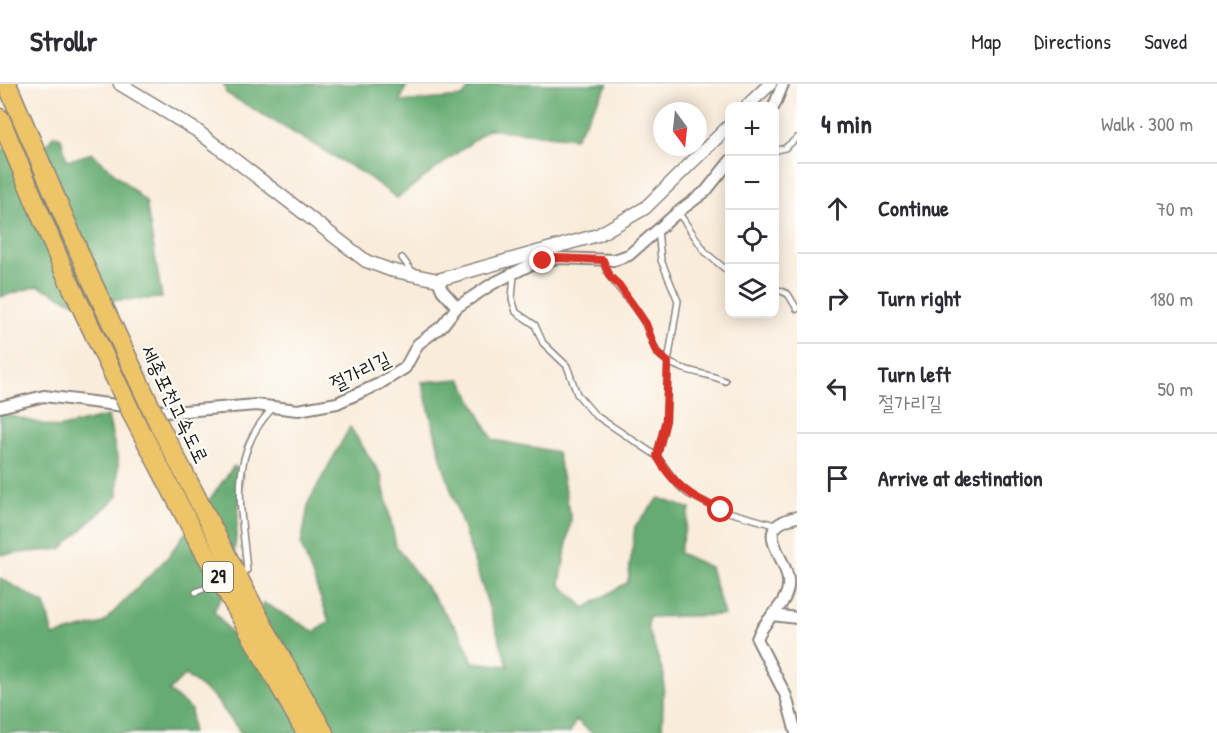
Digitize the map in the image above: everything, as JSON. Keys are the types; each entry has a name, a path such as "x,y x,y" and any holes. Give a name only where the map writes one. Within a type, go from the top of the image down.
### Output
{"highway":[{"name":"세종포천고속도로","path":"6,84 88,273 159,425 264,627 324,733"},
{"name":"29","path":"0,118 64,271 134,418 202,548 306,733"}],"street":[{"path":"120,84 196,130 366,261 390,270 438,280 598,235 645,208 725,129"},
{"path":"751,102 770,84"},
{"path":"776,102 783,84"},
{"name":"절가리길","path":"0,407 44,396 60,396 150,411 196,412 237,406 298,410 324,407 379,384 405,368 418,344 442,327 457,307 528,266 557,258 603,260 622,259 629,255 657,229 706,191 725,166"},
{"path":"438,280 442,290 457,307"},
{"path":"796,733 786,696 758,639 771,615 787,594 792,572 773,539 775,525 797,517"},
{"path":"771,615 797,618"}],"lane":[{"path":"779,150 785,148 797,138"},
{"path":"678,212 706,252 725,269"},
{"path":"657,229 661,260 678,301 668,362 666,420 657,456"},
{"path":"402,258 408,268 420,276"},
{"path":"603,260 610,277 619,285 646,324 656,352 668,362 725,381"},
{"path":"514,273 512,299 516,312 535,325 543,343 567,366 582,402 606,425 625,433 642,448 657,456 688,494 721,510 775,525"},
{"path":"779,290 795,298 797,309"},
{"path":"244,571 247,570 239,477 250,440 274,407"},
{"path":"196,592 206,588"}],"green space":[{"path":"224,84 407,84 400,102 462,97 473,84 608,84 575,138 489,129 397,198 367,176 226,93"},
{"path":"54,135 61,138 67,161 92,153 146,202 162,298 73,302 38,286 0,297 0,149 13,149 36,156"},
{"path":"461,379 493,440 557,452 571,519 560,584 585,608 628,582 635,526 659,498 690,509 679,553 710,567 724,615 649,617 648,628 664,675 662,733 592,733 576,720 570,733 241,733 214,697 185,675 169,691 191,709 192,733 0,733 0,578 45,604 53,636 103,623 167,558 234,466 242,474 232,578 214,611 244,650 264,603 315,632 329,621 301,545 309,501 350,427 381,475 396,546 461,635 473,662 508,666 443,465 422,382"},
{"path":"0,413 58,428 108,416 118,462 118,496 61,549 0,555"}],"route":[{"path":"543,261 557,258 603,260 610,277 624,291 646,324 651,345 668,362 666,420 657,456 662,466 688,494 721,510"}]}
